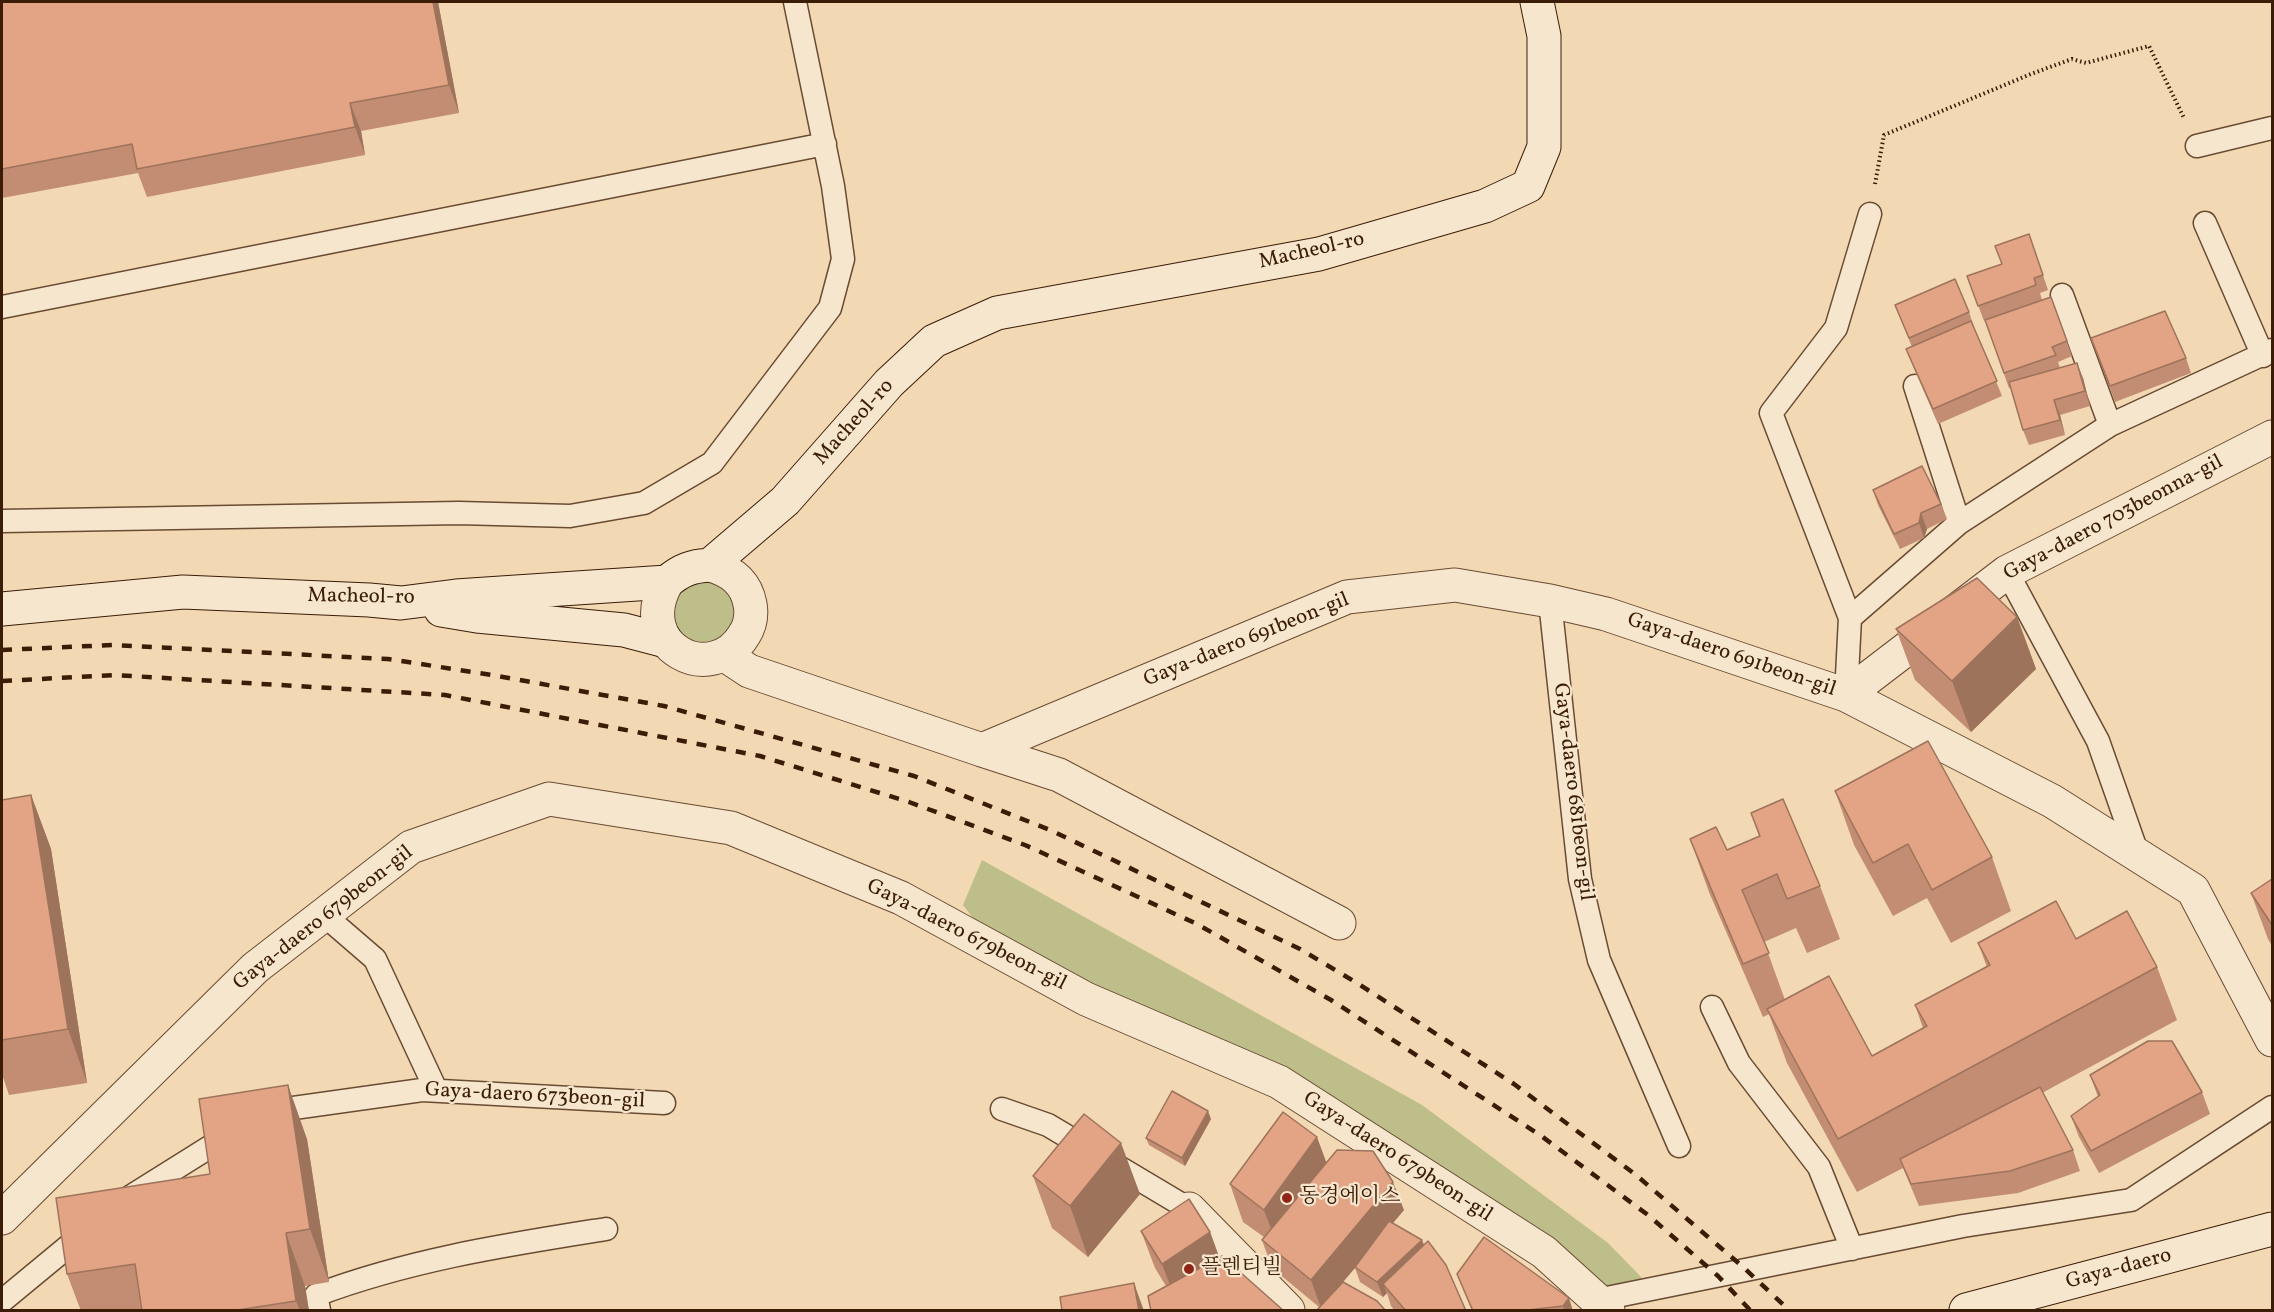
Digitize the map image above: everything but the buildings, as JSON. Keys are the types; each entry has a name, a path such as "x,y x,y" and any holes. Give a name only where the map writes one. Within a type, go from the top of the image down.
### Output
{"street":[{"name":"Macheol-ro","path":"2,609 183,592 401,603 456,596 667,582 679,571 694,566 710,565 785,501 889,382 934,341 997,313 1319,254 1485,206 1528,186 1544,147 1544,36 1537,2"},
{"name":"Gaya-daero 703beonna-gil","path":"1845,695 2007,572 2272,437"},
{"path":"667,582 659,596 656,611 658,627 666,641 677,652 692,658 708,659 725,655 739,644 748,629 751,612 748,594 738,580 726,570 710,565"},
{"name":"Gaya-daero 691beon-gil","path":"982,750 1347,597 1455,585 1550,601 1606,614 1845,695 2052,801 2193,890 2272,1040"},
{"path":"401,603 477,616 624,630 666,641"},
{"path":"725,655 749,671 1059,775 1339,923"},
{"name":"Gaya-daero 679beon-gil","path":"2,1218 255,968 411,847 549,799 731,828 901,898 1086,999 1279,1082 1544,1252 1602,1305"},
{"path":"1189,1209 1288,1311"},
{"name":"Gaya-daero","path":"1985,1308 2272,1229"}],"lane":[{"path":"2,521 459,513 570,516 644,503 712,463 830,308 843,260 833,186 795,2"},
{"path":"2197,146 2272,128"},
{"path":"2,307 825,144"},
{"path":"1845,695 1850,618 1771,413 1836,328 1870,214"},
{"path":"1850,618 1959,523 2109,425 2268,353 2205,223"},
{"path":"2062,296 2109,425"},
{"path":"1915,386 1959,523"},
{"path":"2007,572 2098,741 2138,855"},
{"name":"Gaya-daero 681beon-gil","path":"1550,601 1580,879 1599,960 1679,1146"},
{"path":"324,915 375,959 436,1090"},
{"path":"1712,1007 1739,1063 1819,1167 1852,1249"},
{"name":"Gaya-daero 673beon-gil","path":"2,1301 133,1194 265,1113 422,1090 664,1103"},
{"path":"1602,1305 1963,1226 2131,1200 2272,1107"},
{"path":"1002,1109 1048,1125 1189,1209"},
{"path":"319,1311 316,1295 357,1280 460,1253 606,1229"}],"path":[{"path":"1870,214 1884,135 2072,59 2086,63 2149,46 2197,146"}],"green space":[{"path":"711,578 732,593 736,618 723,639 704,643 692,642 682,635 670,619 676,592 684,584"},
{"path":"982,860 1422,1105 1608,1243 1642,1278 1597,1300 1279,1082 998,951 963,905"}],"railway":[{"path":"2,650 112,645 388,659 664,706 914,776 1050,830 1300,949 1357,983 1514,1084 1636,1175 1743,1267 1789,1310"},
{"path":"2,681 115,675 445,695 760,756 909,802 1025,845 1197,924 1331,1000 1540,1135 1648,1215 1718,1276 1750,1310"}],"place":[{"name":"동경에이스","path":"1287,1198"},
{"name":"플렌티빌","path":"1189,1269"}]}
